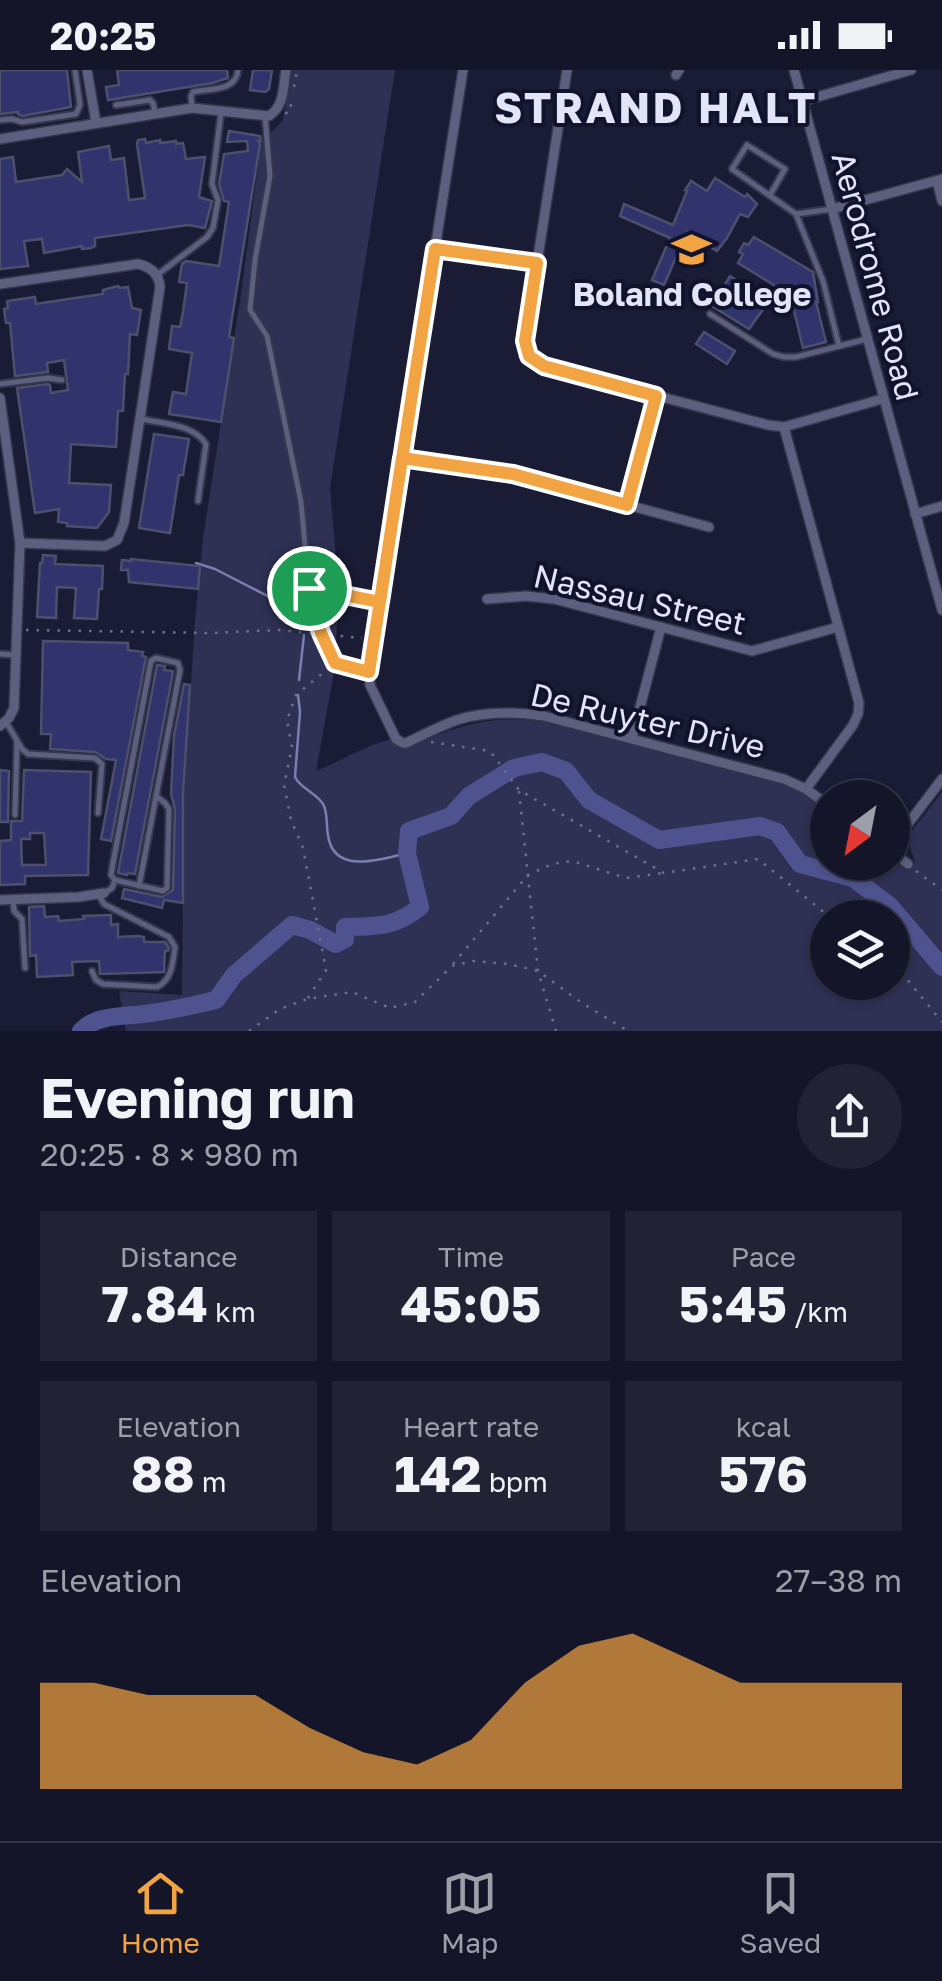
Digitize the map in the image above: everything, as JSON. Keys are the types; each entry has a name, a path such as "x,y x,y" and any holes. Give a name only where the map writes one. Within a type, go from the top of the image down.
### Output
{"street":[{"path":"86,70 96,124"},
{"path":"0,139 192,108 269,115 280,104 286,70"},
{"path":"401,741 370,685 369,672 462,70"},
{"path":"567,70 525,341 529,356 544,366 768,426 784,427 882,398"},
{"name":"Aerodrome Road","path":"794,70 942,610"},
{"path":"802,101 911,70"},
{"path":"832,210 939,180 942,201"},
{"path":"435,249 537,263"},
{"path":"0,284 138,264 157,275 160,292 124,523 117,540 101,546 20,543"},
{"path":"627,505 656,396"},
{"path":"0,398 20,543 14,708 3,724"},
{"path":"784,427 858,697 853,725 806,789"},
{"path":"402,458 513,474 709,527"},
{"path":"0,488 13,486"},
{"path":"915,514 942,506"},
{"name":"Nassau Street","path":"487,599 554,599 756,651 838,626"},
{"path":"632,738 662,627"},
{"name":"De Ruyter Drive","path":"401,741 458,720 500,713 544,716 784,778 810,792"},
{"path":"910,823 942,778"},
{"path":"0,900 101,893"}],"lane":[{"path":"0,120 22,122 72,115 80,108 75,70"},
{"path":"192,108 193,92 231,85 238,70"},
{"path":"116,105 150,100 155,113"},
{"path":"157,275 208,237 214,228 218,200 212,184 221,110"},
{"path":"269,115 270,176 250,310 267,336 301,502 309,588 380,602"},
{"path":"56,117 58,130"},
{"path":"12,119 14,137"},
{"path":"770,195 785,169 747,145 732,169 796,214 822,281 838,346"},
{"path":"796,214 832,210"},
{"path":"710,314 784,358 866,339"},
{"path":"0,384 62,380"},
{"path":"139,418 202,436 206,444 198,500"},
{"path":"0,654 16,655"},
{"path":"139,886 180,666 154,658 111,875 115,880 139,886 162,891 167,888 169,809 156,796"},
{"path":"3,724 23,750 32,754 100,760 98,812"},
{"path":"15,815 17,740"},
{"path":"92,971 103,984 157,987 167,979 175,947 169,937 104,904 101,893 112,888 115,880"},
{"path":"13,900 14,912 22,919 25,968"}],"path":[{"path":"309,588 321,633 335,663"},
{"path":"17,630 279,630 374,640"},
{"path":"335,663 369,672"},
{"path":"307,999 326,970 303,848 284,785 292,746 287,720 296,695 335,663"},
{"path":"401,741 410,748 431,742 490,751 519,790 664,873"},
{"path":"519,790 538,971 556,1031"},
{"path":"249,1031 280,1009 307,999 352,992 390,1008 415,1002 452,966 528,875 552,864 572,862 626,878 758,859 810,901"},
{"path":"910,866 942,890"},
{"path":"452,966 473,961 538,971 628,1031"},
{"path":"910,983 942,1022"}],"shaded area":[{"path":"291,70 395,70 330,488 339,592 334,672 316,771 388,740 400,740 410,747 475,723 508,719 545,722 785,785 806,795 810,798 810,880 910,880 910,868 915,862 910,833 942,792 942,1031 126,1031 119,991 182,995 184,794 195,620 203,538 261,144 283,120"}],"building":[{"path":"0,70 67,70 71,107 22,116 18,112 0,114"},
{"path":"117,70 227,70 228,78 108,100 106,87 119,85"},
{"path":"253,70 272,70 265,92 250,90"},
{"path":"229,131 260,136 261,141 229,337 234,338 221,422 169,414 173,392 186,394 192,353 169,349 172,326 180,327 183,312 187,283 179,282 182,264 186,261 219,266 229,202 224,201 219,184 224,154 248,151 247,141 227,142"},
{"path":"145,139 146,143 183,143 186,159 205,157 199,197 212,201 205,228 188,225 95,238 91,248 44,253 42,239 24,241 28,266 0,269 0,159 13,157 16,182 62,175 67,169 82,182 78,152 109,146 111,160 124,158 129,200 145,198 137,144"},
{"path":"715,178 745,197 747,194 757,204 748,217 740,214 717,251 687,232 664,285 652,280 670,238 620,216 624,204 673,225 691,181 707,191"},
{"path":"754,237 813,272 826,342 803,348 790,294 779,311 768,304 777,287 738,263 744,243 748,245"},
{"path":"730,276 769,301 749,329 712,306"},
{"path":"128,287 132,308 141,310 137,335 130,334 116,447 71,444 69,483 111,485 109,512 97,528 67,526 58,522 59,509 35,513 17,388 48,384 51,393 68,390 64,360 47,363 48,372 15,376 10,323 6,323 4,309 8,308 7,301 35,297 36,304 103,294 103,290"},
{"path":"704,332 735,351 727,364 696,344"},
{"path":"154,434 189,439 170,533 139,528"},
{"path":"43,555 56,556 55,564 103,566 97,619 74,618 76,588 57,587 56,618 37,617"},
{"path":"122,560 200,566 198,589 129,582 128,570 121,570"},
{"path":"43,641 128,643 128,650 143,652 146,657 111,841 101,839 116,760 95,752 50,749 51,734 41,734"},
{"path":"157,665 173,671 135,874 127,875 118,873"},
{"path":"184,684 190,685 183,794 183,903 164,900 162,908 122,898 124,889 162,897 173,890 174,736"},
{"path":"0,770 9,771 8,822 0,822"},
{"path":"24,770 91,772 88,875 25,876 25,884 0,885 0,841 11,840 11,821 22,821","holes":["30,833 44,833 46,865 22,865 21,839 30,839"]},
{"path":"44,906 45,917 58,916 59,921 111,915 111,925 118,924 118,937 138,936 144,937 144,942 165,942 169,948 165,951 164,972 100,974 99,961 72,962 73,975 37,977 36,955 30,956 29,907"}],"waterway":[{"path":"196,563 289,607 303,628"},
{"path":"299,680 304,635"},
{"path":"298,695 295,777 323,804 332,848 339,856 359,862 407,853"},
{"path":"81,1031 104,1018 216,1000 234,975 292,925 336,944 345,939 345,927 384,924 411,914 420,907 407,853 409,831 451,816 469,796 514,768 542,762 566,771 589,800 659,840 760,826 777,832 800,864 853,878 890,906 942,967"}],"place":[{"name":"Boland College","path":"692,249"}],"district":[{"name":"STRAND HALT","path":"656,107"}],"route":[{"path":"309,588 321,633 335,663 369,672 380,602 402,458 435,249 537,263 525,341 529,356 544,366 656,396 627,505 513,474 402,458 380,602 309,588"}]}
